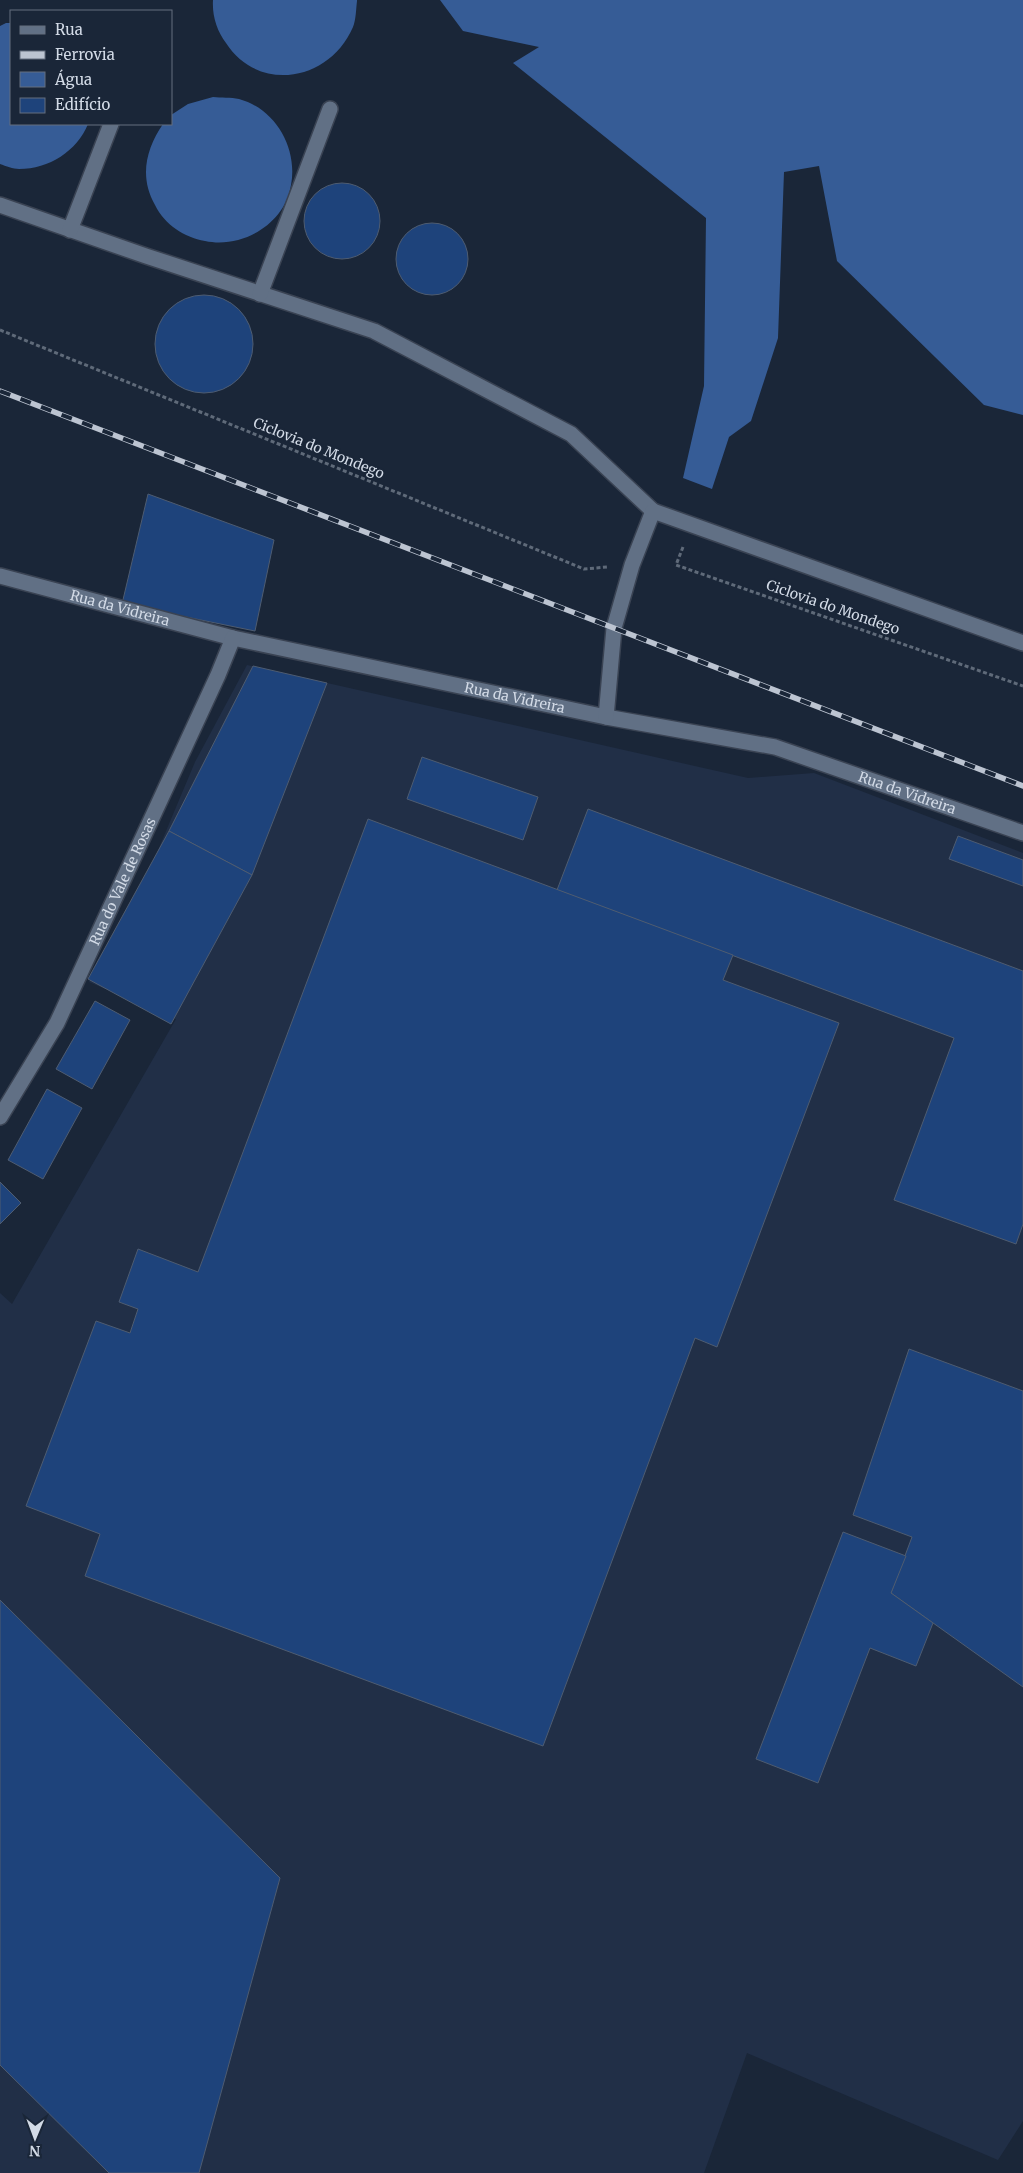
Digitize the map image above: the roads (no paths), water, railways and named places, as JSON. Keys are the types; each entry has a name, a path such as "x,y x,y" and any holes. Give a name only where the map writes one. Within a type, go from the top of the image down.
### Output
{"street":[{"path":"260,294 330,109"},
{"path":"70,230 111,125"},
{"path":"0,205 374,331 571,434 653,511 1023,643"},
{"path":"606,717 614,628 632,565 653,511"},
{"name":"Rua da Vidreira","path":"0,576 233,638 606,717 775,747 1023,833"},
{"name":"Rua do Vale de Rosas","path":"0,1117 57,1023 214,684 233,638"}],"water":[{"path":"213,0 357,1 353,27 342,45 328,59 311,69 293,74 275,75 257,70 240,59 226,43 216,23 213,12"},
{"path":"440,0 1023,0 1023,415 984,405 837,261 819,166 784,172 778,338 751,421 729,437 712,489 683,478 704,386 706,218 513,63 539,47 463,31"},
{"path":"10,23 10,125 88,125 83,134 69,150 61,157 41,166 17,169 0,164 0,26"},
{"path":"213,97 239,99 252,104 264,112 282,132 291,158 291,185 287,199 280,211 260,231 233,241 205,241 176,229 164,218 155,205 150,195 146,174 152,143 162,125 172,125 172,114 188,104"}],"railway":[{"path":"0,391 1023,786"}]}
